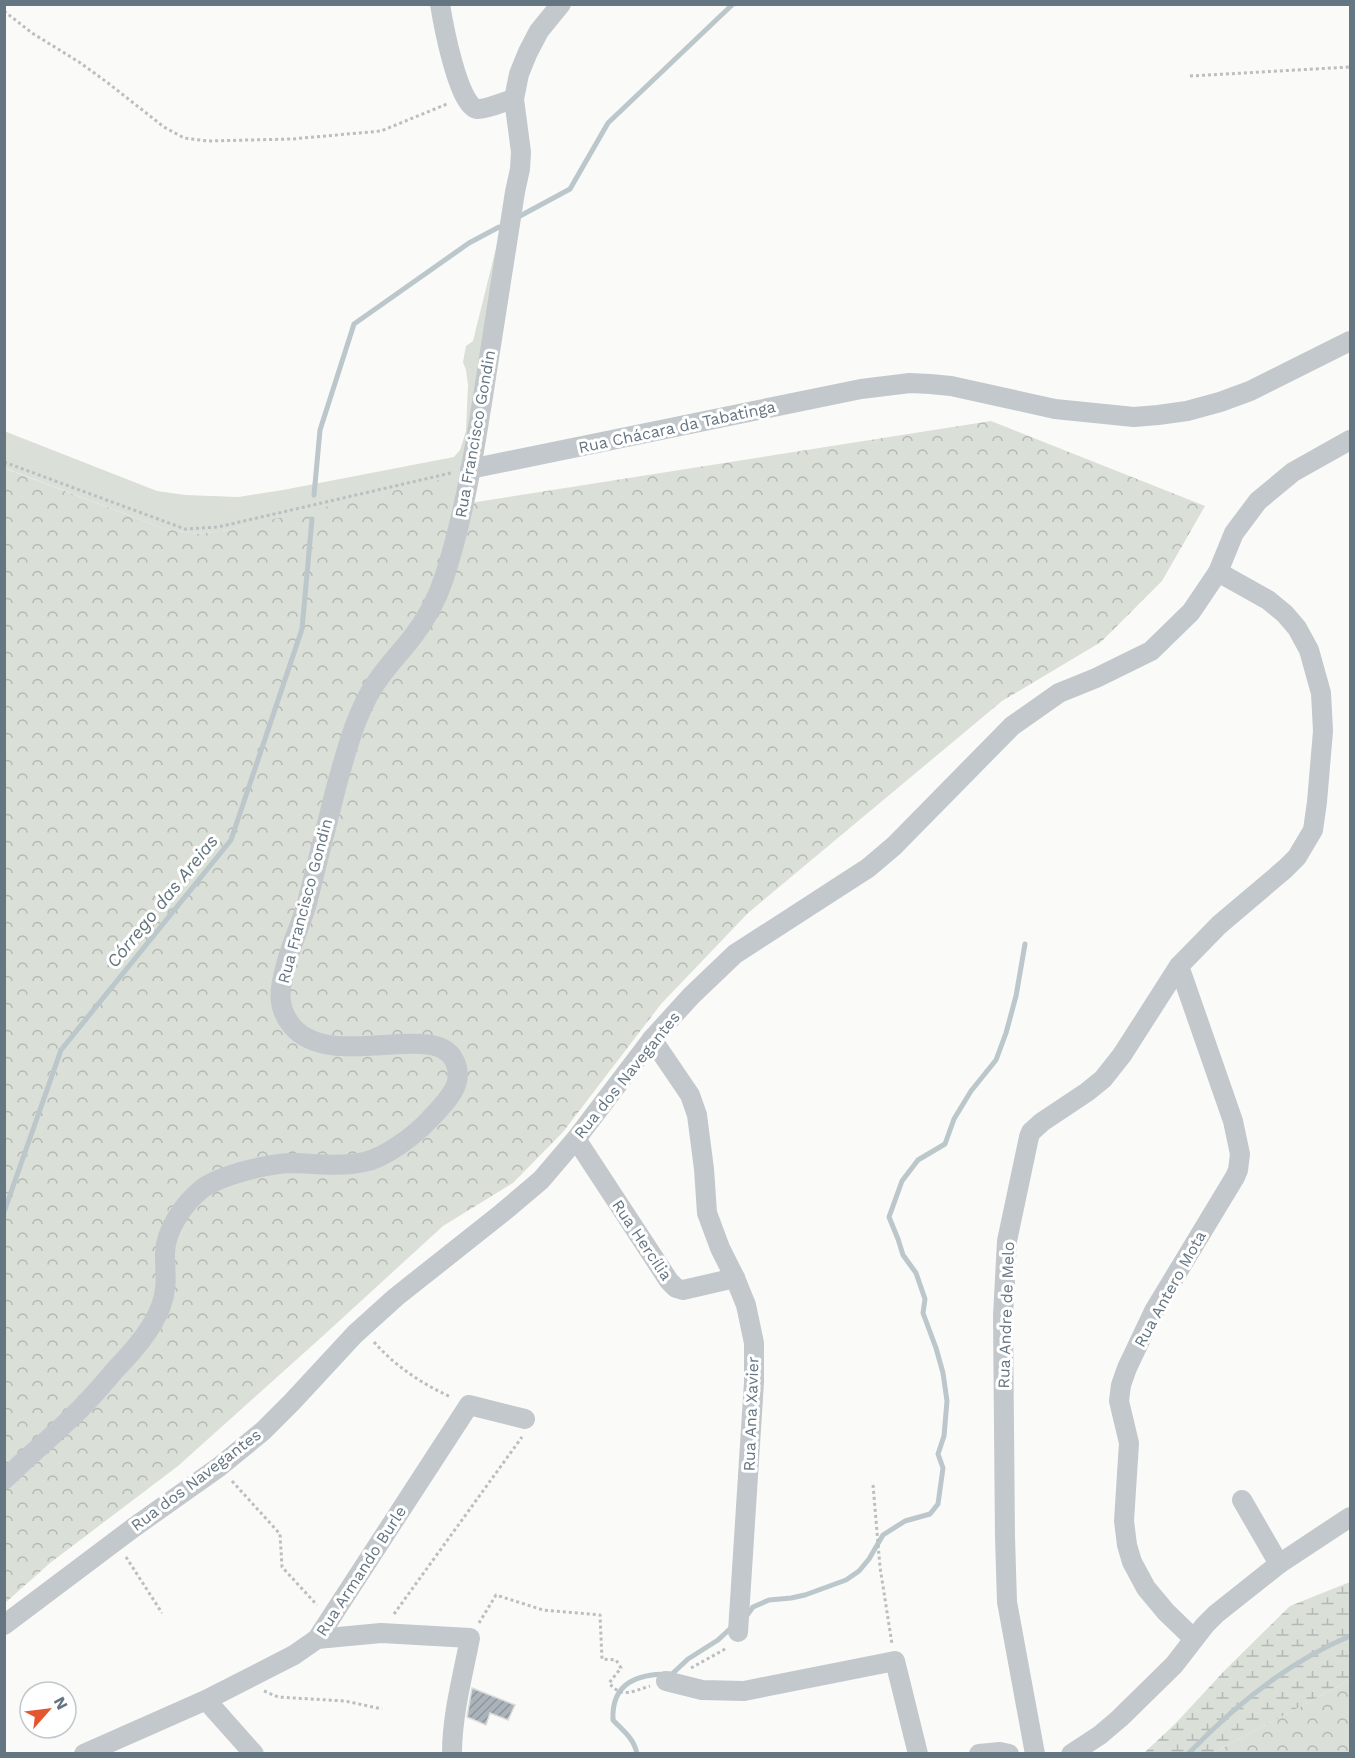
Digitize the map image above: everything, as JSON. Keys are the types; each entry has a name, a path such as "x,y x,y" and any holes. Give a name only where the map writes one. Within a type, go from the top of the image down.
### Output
{"street":[{"path":"440,4 451,58 465,96 473,107 480,109 514,99"},
{"name":"Rua Francisco Gondin","path":"4,1479 76,1413 130,1355 153,1325 166,1291 167,1237 174,1222 186,1206 204,1188 233,1174 264,1167 291,1163 320,1166 369,1162 420,1130 455,1087 458,1076 455,1061 452,1055 442,1047 427,1044 346,1048 314,1043 297,1032 285,1017 280,1003 281,985 286,963 306,909 355,723 367,696 380,675 415,635 434,604 458,529 471,469 520,169 521,153 514,99 519,74 528,52 539,32 561,4"},
{"name":"Rua Chácara da Tabatinga","path":"471,469 861,389 910,383 951,386 1055,410 1134,417 1187,411 1250,391 1350,341"},
{"name":"Rua dos Navegantes","path":"4,1625 115,1541 219,1467 263,1431 361,1328 396,1297 522,1197 576,1140 652,1039 691,996 735,954 868,868 894,846 1012,726 1059,693 1151,651 1191,612 1218,572 1234,533 1258,501 1293,472 1350,440"},
{"name":"Rua Andre de Melo","path":"1035,1754 1007,1602 1003,1316 1007,1241 1031,1132 1087,1092 1111,1070 1179,966 1219,925 1297,857 1313,831 1323,731 1321,693 1309,650 1298,628 1285,614 1268,600 1218,572"},
{"name":"Rua Antero Mota","path":"1179,966 1233,1121 1240,1154 1239,1162 1235,1177 1154,1311 1127,1368 1121,1385 1119,1401 1129,1443 1124,1521 1126,1545 1146,1588 1166,1612 1194,1639"},
{"name":"Rua Ana Xavier","path":"652,1039 690,1095 697,1115 707,1213 746,1305 753,1343 754,1382 739,1626"},
{"name":"Rua Hercília","path":"576,1140 675,1287 683,1290 735,1278"},
{"path":"469,1406 525,1419"},
{"name":"Rua Armando Burle","path":"84,1754 206,1700 294,1655 317,1639 469,1406"},
{"path":"1242,1500 1279,1564"},
{"path":"1071,1754 1095,1739 1120,1718 1174,1665 1216,1614 1279,1564 1350,1517"},
{"path":"317,1639 381,1633 470,1638 453,1732 452,1754"},
{"path":"666,1681 702,1690 744,1691 895,1661 918,1754"},
{"path":"206,1700 254,1754"},
{"path":"979,1754 1000,1752 1009,1754"}],"path":[{"path":"4,11 32,33 108,83 164,127 184,138 208,141 292,139 381,131 465,96"},
{"path":"1190,76 1350,67"},
{"path":"4,462 185,529 218,527 471,469"},
{"path":"361,1328 382,1350 428,1386 469,1406"},
{"path":"381,1633 529,1428 530,1423 525,1419"},
{"path":"219,1467 280,1534 282,1567 330,1619"},
{"path":"873,1485 880,1560 895,1661"},
{"path":"115,1541 162,1613"},
{"path":"470,1638 496,1595 543,1610 600,1615 602,1659 616,1660 621,1668 609,1683 620,1693"},
{"path":"278,1697 345,1701 382,1709"}],"green space":[{"path":"499,236 460,513 296,515 198,534 165,529 5,468 4,431 157,491 185,495 238,497 454,457 460,450 466,431 468,385 463,362 466,346 473,341"},
{"path":"991,421 1205,506 1162,581 1101,642 1002,701 748,913 661,1004 563,1132 513,1183 443,1226 178,1466 50,1563 5,1603 4,468 165,529 198,534 228,530 439,480 447,489 451,506"},
{"path":"1350,1582 1350,1680 1213,1753 1144,1753 1290,1606"},
{"path":"1350,1680 1350,1753 1213,1753"}],"building":[{"path":"472,1688 515,1705 508,1720 490,1713 486,1725 467,1717"}],"waterway":[{"name":"Córrego das Areias","path":"520,216 570,189 608,123 733,4"},
{"name":"Córrego das Areias","path":"314,495 320,430 354,324 469,243 499,227"},
{"name":"Córrego das Areias","path":"4,1212 61,1050 231,840 302,629 312,519"},
{"path":"745,1618 753,1607 769,1600 805,1595 846,1580 859,1571 869,1559 883,1535 905,1521 930,1514 938,1504 943,1468 938,1454 944,1436 947,1401 943,1373 923,1313 925,1299 916,1273 903,1255 889,1217 902,1181 918,1160 945,1144 954,1119 971,1091 996,1060 1016,996 1025,944"},
{"path":"637,1754 631,1739 613,1720 614,1707 622,1688 638,1678 672,1674 688,1659 718,1640 732,1627"},
{"path":"1188,1754 1263,1686 1305,1659 1350,1636"}]}
